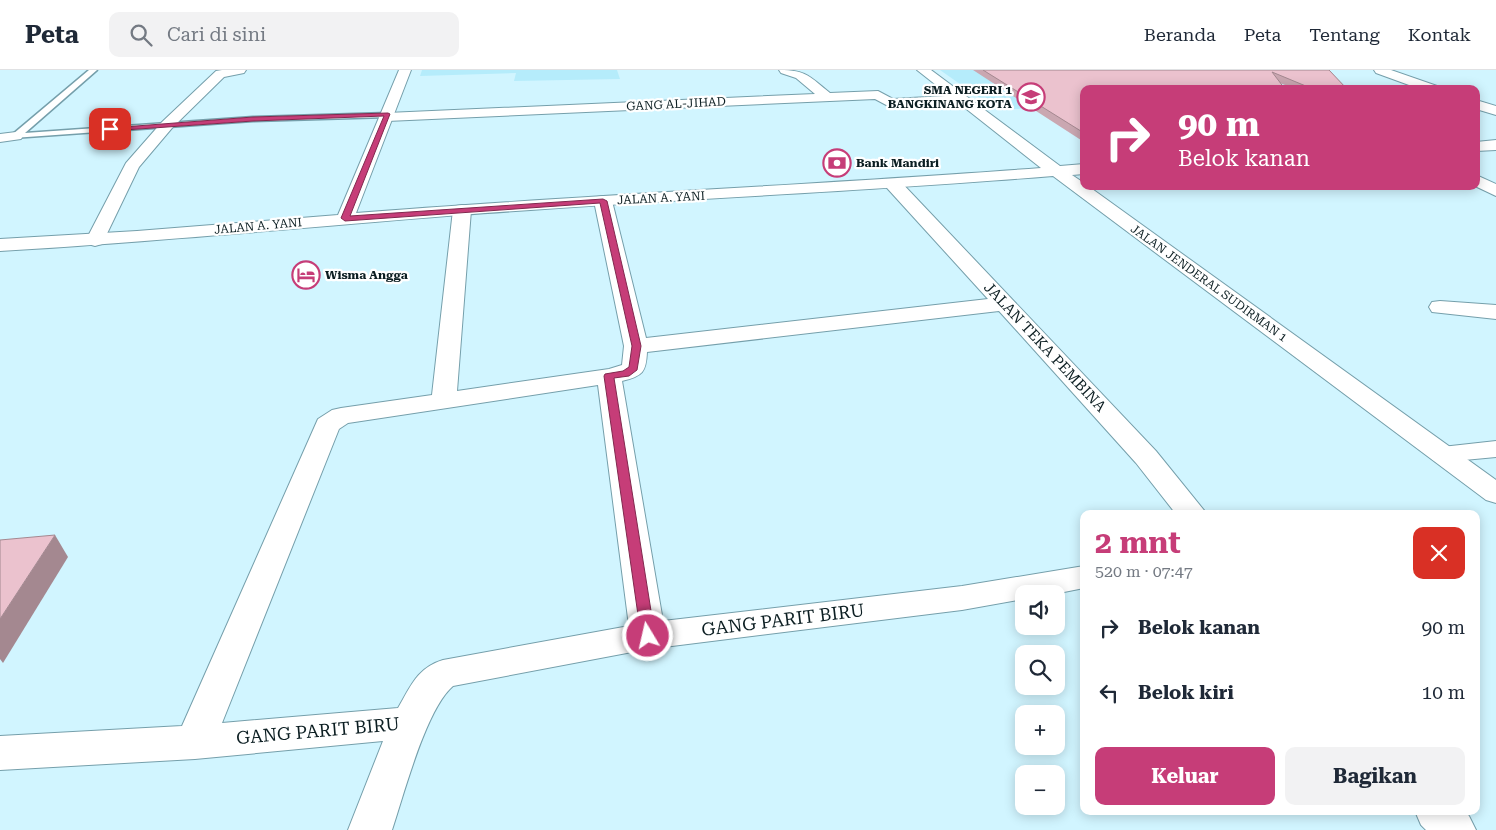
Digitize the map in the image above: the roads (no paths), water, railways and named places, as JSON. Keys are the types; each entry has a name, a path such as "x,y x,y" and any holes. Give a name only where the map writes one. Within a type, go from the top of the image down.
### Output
{"street":[{"path":"95,240 132,166 167,125 220,74 240,70"},
{"path":"345,218 405,70"},
{"path":"785,70 800,75 827,97"},
{"name":"JALAN JENDERAL SUDIRMAN 1","path":"923,70 1080,189"},
{"path":"1380,70 1422,85"},
{"name":"GANG AL-JIHAD","path":"387,116 878,95 890,103 963,99"},
{"path":"1480,105 1496,111"},
{"path":"0,138 16,136"},
{"path":"1480,146 1496,145"},
{"name":"JALAN A. YANI","path":"0,245 95,240 345,218 893,184 1080,169"},
{"path":"1480,182 1496,191"},
{"name":"JALAN TEKA PEMBINA","path":"893,184 1146,457 1189,510"},
{"name":"JALAN JENDERAL SUDIRMAN 1","path":"1082,190 1496,494"},
{"path":"195,742 327,425 341,416 609,376 626,373 634,368 636,346 603,201"},
{"path":"444,400 462,210"},
{"path":"636,346 1004,304"},
{"path":"1440,307 1496,312"},
{"path":"609,376 648,636"},
{"path":"1443,454 1496,449"},
{"name":"GANG PARIT BIRU","path":"0,754 195,742 408,723 433,682 443,674 648,636 962,598 1080,578"},
{"path":"370,830 408,723"},
{"path":"1440,815 1454,830"}],"lane":[{"path":"16,136 93,70"},
{"path":"16,136 253,119 387,116"}],"place":[{"name":"SMA NEGERI 1 BANGKINANG KOTA","path":"1031,97"},
{"name":"Bank Mandiri","path":"837,163"},
{"name":"Wisma Angga","path":"306,275"}]}
